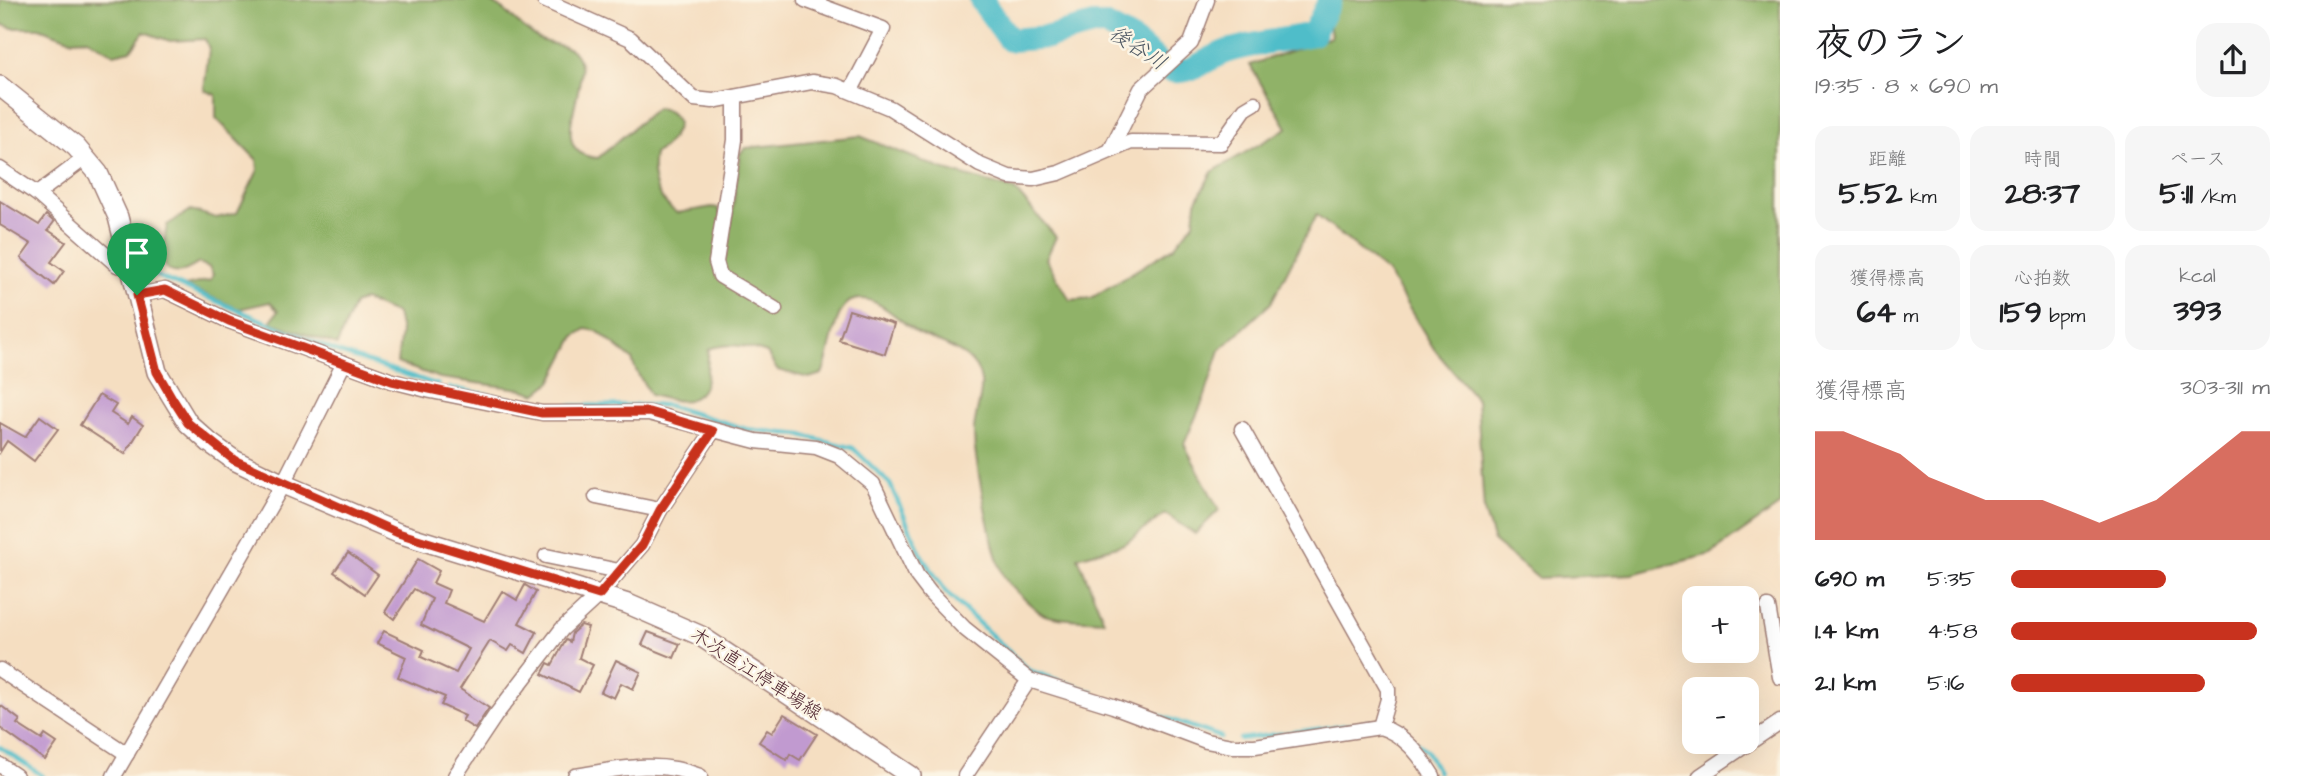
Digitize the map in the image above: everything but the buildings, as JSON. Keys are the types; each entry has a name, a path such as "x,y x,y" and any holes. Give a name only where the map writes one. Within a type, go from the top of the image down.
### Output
{"main road":[{"name":"木次直江停車場線","path":"0,86 85,158 98,173 118,217 157,372 188,423 234,460 398,533 599,595 699,635 911,776"}],"street":[{"path":"544,0 631,39 694,99 713,102 812,82 851,90 890,108 980,164 1009,177 1033,178 1059,173 1079,167 1111,149 1149,140 1221,143 1245,109 1255,103"},
{"path":"805,0 883,29 851,90"},
{"path":"1111,149 1141,89 1191,43 1207,0"},
{"path":"736,97 735,140 716,262 720,276 775,309"},
{"path":"37,194 85,158"},
{"path":"0,169 37,194 117,265 131,267"},
{"path":"137,295 165,290 229,321 392,381 542,413 649,412 756,441 816,447 839,456 856,467 873,484 884,502 917,576 930,593 964,628 1029,680 1113,706 1206,741 1232,746 1255,746 1380,727 1394,733 1413,748 1433,776"},
{"path":"114,776 283,484 344,363"},
{"path":"1241,429 1388,689 1380,727"},
{"path":"455,776 495,716 562,629 599,595 642,545 660,510 713,431"},
{"path":"596,497 660,510"},
{"path":"546,556 619,572"},
{"path":"1769,607 1780,677"},
{"path":"0,670 127,754"},
{"path":"965,776 1029,680"},
{"path":"1700,776 1780,722"},
{"path":"0,765 16,776"},
{"path":"575,776 648,766 679,767 700,776"}],"green space":[{"path":"0,0 484,0 500,7 533,36 575,53 581,70 571,132 573,145 582,154 598,158 656,108 672,114 678,123 677,128 669,141 654,154 653,171 660,195 677,213 718,208 727,232 731,224 740,153 746,148 860,136 942,169 1015,190 1056,237 1046,259 1070,300 1091,298 1174,247 1194,222 1196,202 1212,172 1287,128 1250,65 1331,37 1326,0 1780,0 1780,505 1711,554 1633,574 1538,578 1494,542 1484,511 1477,400 1434,349 1387,272 1316,215 1271,303 1220,350 1205,396 1184,444 1219,510 1195,534 1165,514 1124,544 1078,557 1104,621 1052,617 1037,610 1006,580 995,552 980,482 975,441 974,429 981,387 978,371 964,355 916,332 886,309 860,299 845,306 836,323 822,374 809,378 777,370 767,353 752,348 724,346 709,349 706,380 701,392 681,401 650,395 632,359 597,331 586,329 575,336 551,382 536,394 521,389 440,378 397,363 401,332 397,314 364,300 354,304 337,345 270,322 278,311 270,302 239,309 185,286 211,280 213,274 209,267 199,263 184,271 174,272 161,261 167,225 191,210 216,218 237,213 258,170 257,160 216,118 216,95 204,90 209,49 205,39 170,41 144,32 131,50 114,54 87,39 72,40 39,28 12,28 0,24"}],"waterway":[{"name":"後谷川","path":"981,0 1010,40 1048,37 1093,25 1105,25 1132,40 1168,70 1176,71 1191,69 1235,49 1313,34 1330,0"},
{"path":"152,274 340,353 438,385"},
{"path":"450,388 552,406"},
{"path":"560,406 666,405 746,429 802,435 853,448 890,484 922,556 946,592 1028,670 1092,692"},
{"path":"1143,710 1221,737"},
{"path":"1240,739 1380,721"},
{"path":"1403,732 1426,750 1438,772"},
{"path":"0,747 43,776"}],"route":[{"path":"165,290 229,321 392,381 431,391 542,413 649,412 713,431 660,510 642,545 599,595 398,533 234,460 188,423 172,398 157,372 137,295 165,290"}]}
